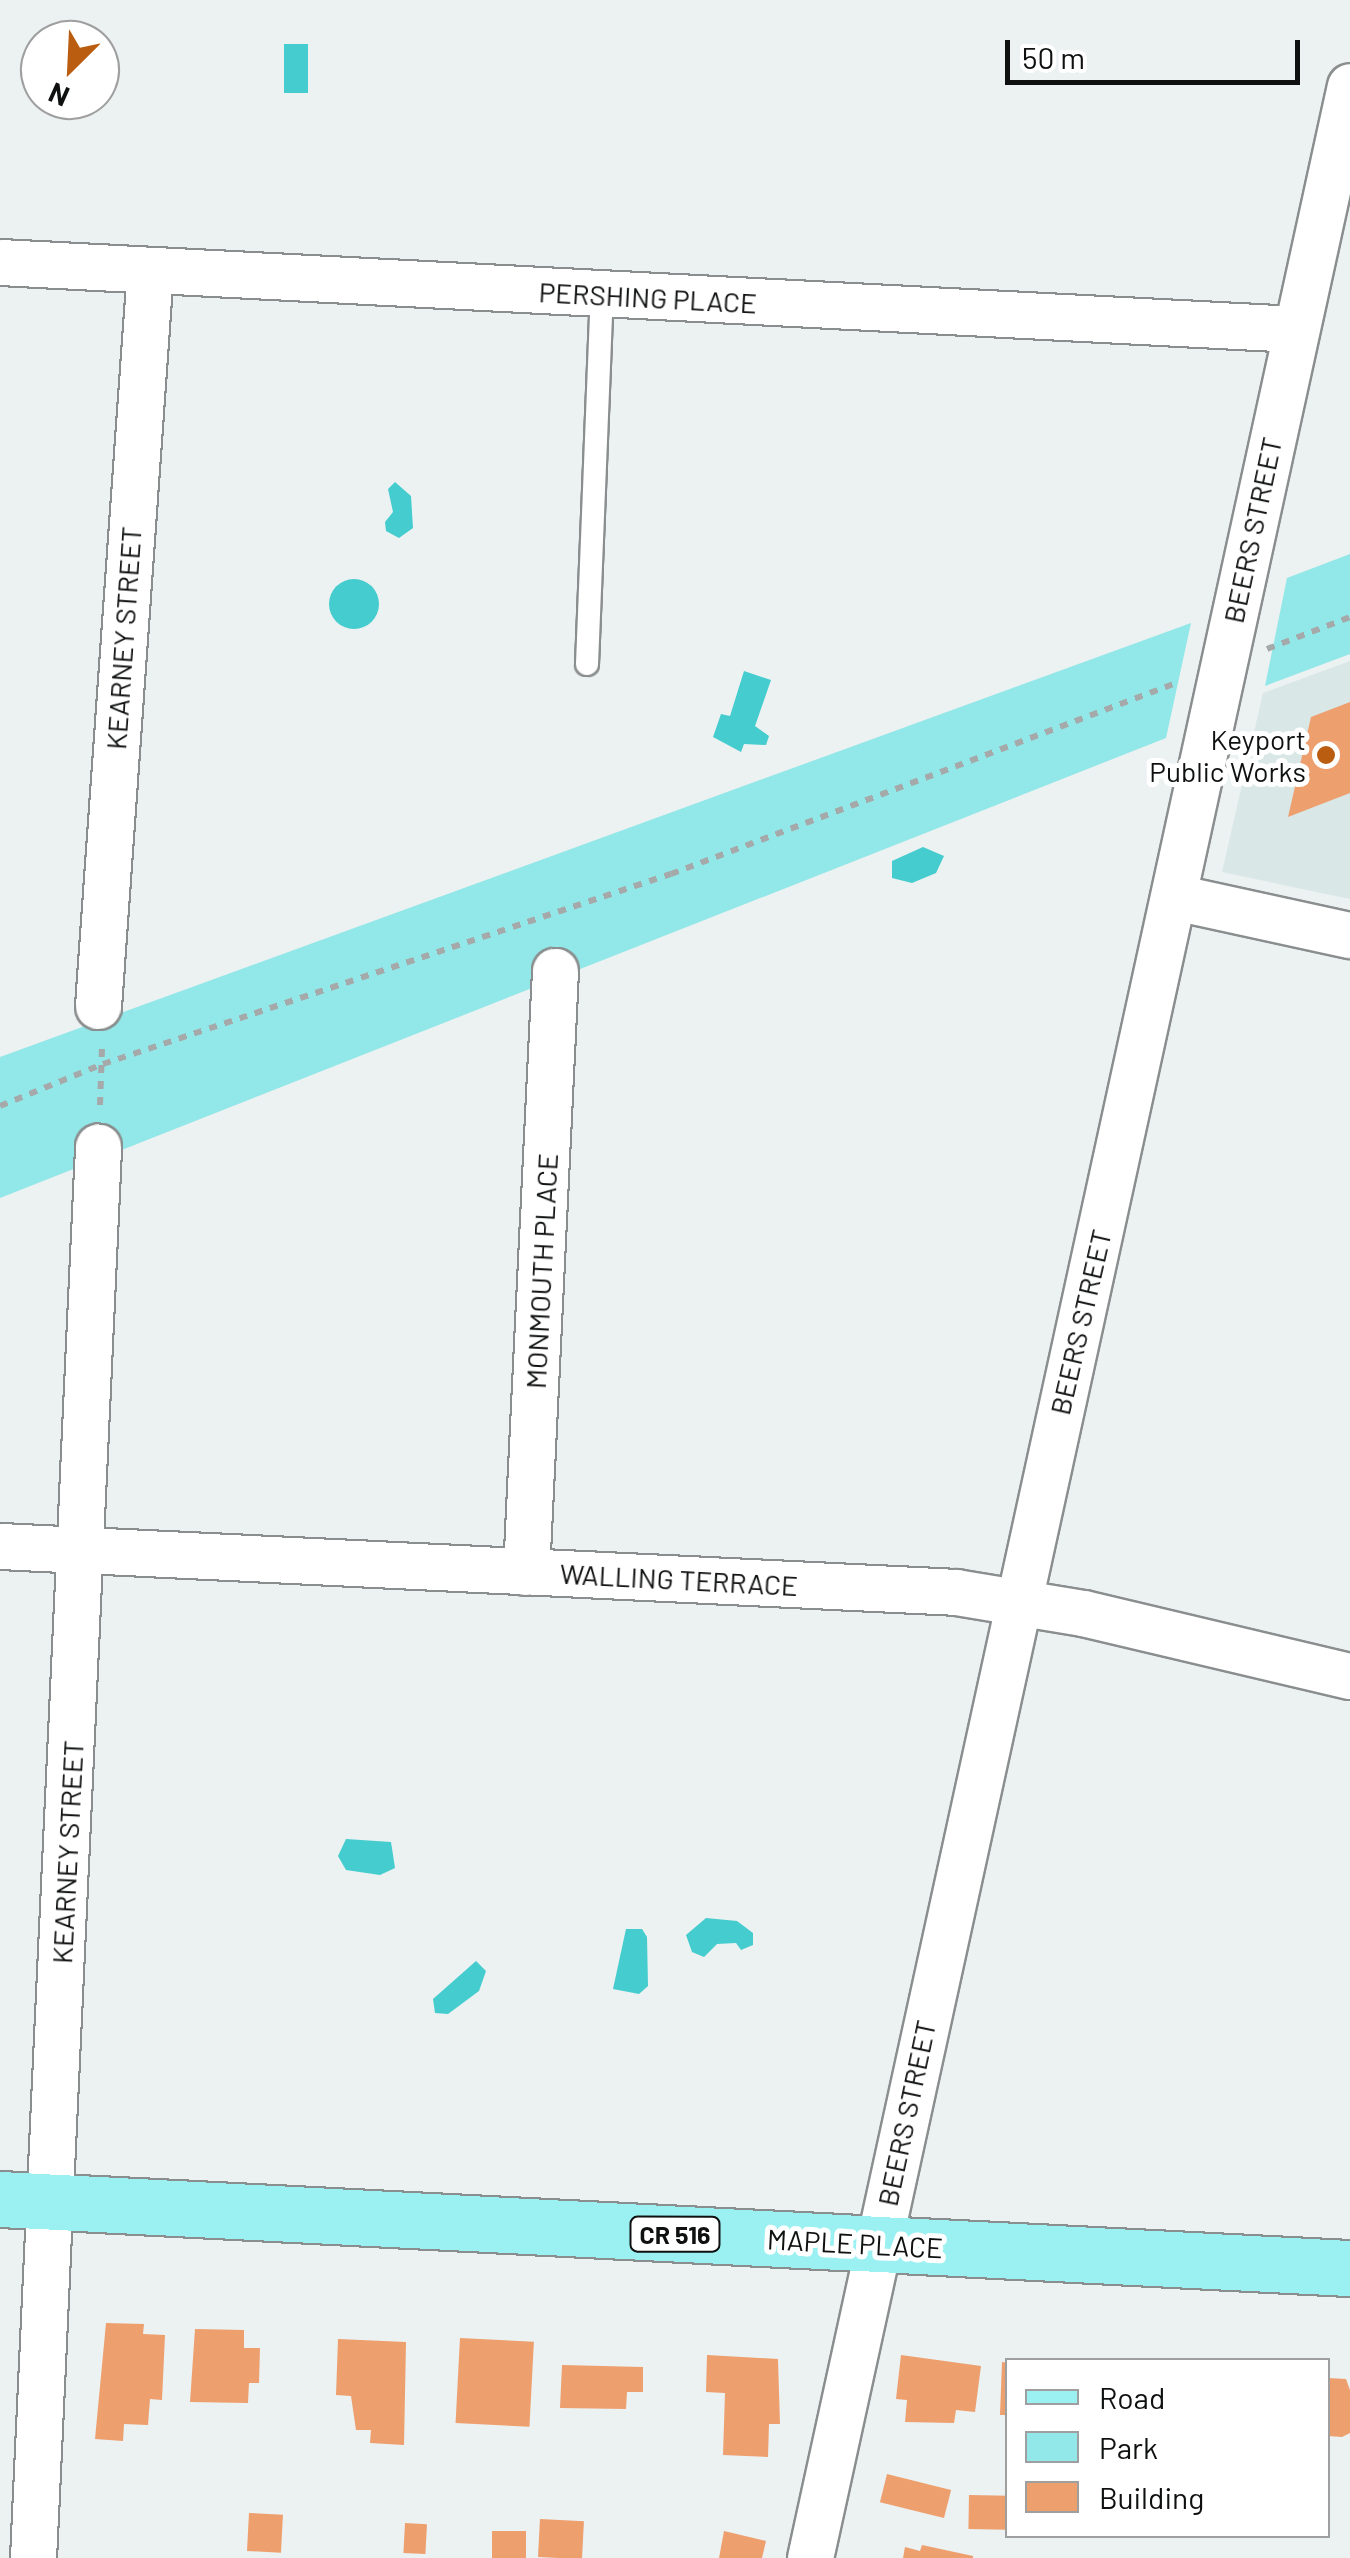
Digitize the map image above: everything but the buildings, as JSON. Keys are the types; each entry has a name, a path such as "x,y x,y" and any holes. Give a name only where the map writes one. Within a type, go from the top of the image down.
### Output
{"main road":[{"name":"MAPLE PLACE","path":"24,2201 1350,2268"}],"street":[{"name":"BEERS STREET","path":"810,2558 1350,86"},
{"name":"PERSHING PLACE","path":"0,262 1296,329"},
{"name":"KEARNEY STREET","path":"98,1006 150,270"},
{"path":"1174,897 1350,935"},
{"name":"MONMOUTH PLACE","path":"526,1572 555,970"},
{"name":"KEARNEY STREET","path":"33,2558 24,2201 81,1550 98,1146"},
{"name":"WALLING TERRACE","path":"0,1546 956,1592 1018,1602 1350,1676"}],"lane":[{"path":"587,664 602,294"}],"path":[{"path":"0,1106 103,1064 671,874 1350,617"},
{"path":"98,1006 103,1064 98,1146"}],"shaded area":[{"path":"284,44 308,44 308,93 284,93"},
{"path":"395,482 411,496 413,528 399,538 386,531 385,522 393,512 388,489"},
{"path":"354,579 371,587 379,604 371,621 354,629 337,621 329,604 337,587"},
{"path":"1350,661 1350,899 1222,872 1263,693"},
{"path":"744,671 771,680 755,726 769,736 766,745 744,744 741,752 713,737 721,714 730,716"},
{"path":"923,847 944,856 936,873 912,883 892,878 892,861"},
{"path":"346,1839 391,1842 395,1868 380,1875 346,1870 338,1856"},
{"path":"706,1918 737,1921 753,1933 753,1945 741,1950 736,1943 717,1944 704,1957 692,1952 686,1935"},
{"path":"626,1929 642,1929 647,1937 648,1986 639,1994 613,1989"},
{"path":"476,1961 486,1971 479,1991 448,2014 435,2013 433,1999"}],"green space":[{"path":"1350,554 1350,654 1265,686 1287,578"},
{"path":"1191,623 1166,738 0,1198 0,1057"}],"place":[{"name":"Keyport Public Works","path":"1326,755"}]}
